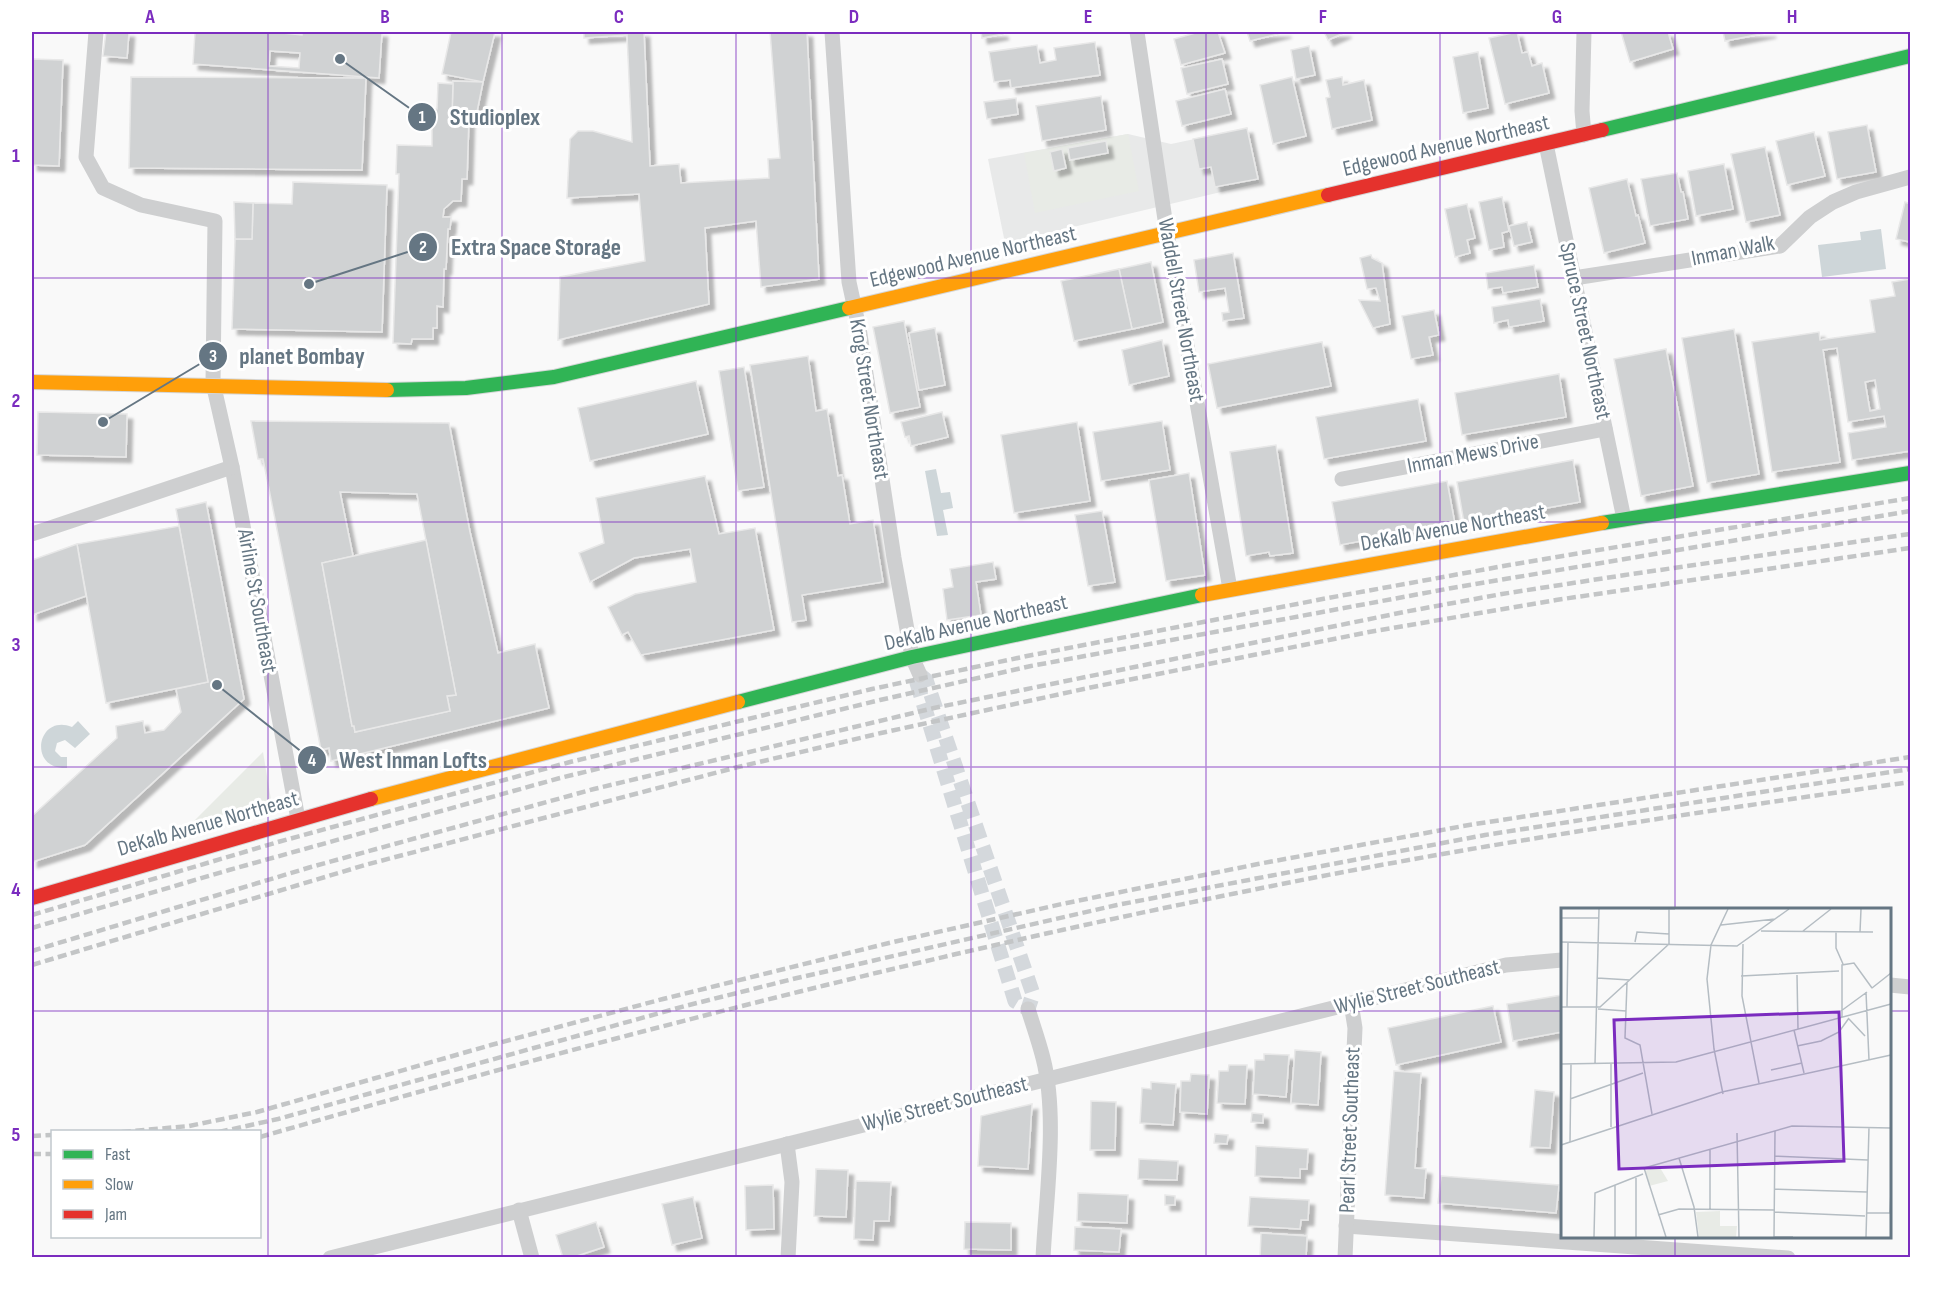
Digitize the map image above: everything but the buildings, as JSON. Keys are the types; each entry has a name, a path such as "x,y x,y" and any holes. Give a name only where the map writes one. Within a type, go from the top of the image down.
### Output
{"main road":[{"name":"Edgewood Avenue Northeast","path":"32,382 387,390 466,388 554,377 1167,234 1911,56"},
{"name":"DeKalb Avenue Northeast","path":"32,898 298,819 912,657 1230,589 1624,519 1911,473"}],"street":[{"name":"Airline St Southeast","path":"96,32 86,156 103,188 141,205 215,221 213,383 232,467 298,819"},
{"name":"Krog Street Northeast","path":"832,32 849,282 859,328 894,558 912,657 920,675"},
{"name":"Waddell Street Northeast","path":"1137,32 1167,234 1230,589"},
{"path":"1584,32 1582,111 1584,135"},
{"name":"Spruce Street Northeast","path":"1546,144 1624,519"},
{"name":"Inman Walk","path":"1574,278 1780,246 1810,217 1833,202 1856,192 1911,177"},
{"name":"Inman Mews Drive","path":"1342,479 1605,429"},
{"path":"32,534 232,467"},
{"name":"Wylie Street Southeast","path":"330,1257 1506,965 1561,960"},
{"path":"1891,985 1911,987"},
{"name":"Pearl Street Southeast","path":"1345,1257 1354,1028 1351,1003"},
{"path":"1028,1009 1044,1059 1050,1124 1043,1257"},
{"path":"787,1144 792,1182 788,1257"},
{"path":"519,1210 532,1257"},
{"path":"1346,1226 1788,1257"}],"shaded area":[{"path":"1247,128 1259,183 1005,243 988,159 1128,134 1171,144"},
{"path":"1128,134 1139,191 1035,213 1024,153"},
{"path":"1881,229 1886,269 1822,277 1818,245 1861,240 1860,232"},
{"path":"936,469 941,493 950,492 953,508 943,510 948,535 937,536 925,471"},
{"path":"78,721 90,734 75,748 65,740 57,743 55,751 61,757 67,757 67,768 54,766 46,760 42,752 41,743 44,734 60,725 72,727"},
{"path":"263,752 271,800 190,825"}],"tunnel":[{"path":"920,675 926,680 1033,994 1028,1009 1015,1001 917,683 920,675"}],"railway":[{"path":"32,915 278,842 570,762 872,689 1027,656 1328,598 1509,565 1910,498"},
{"path":"32,928 229,870 560,778 880,700 1031,666 1452,588 1910,511"},
{"path":"32,951 311,867 594,789 934,708 1502,594 1910,534"},
{"path":"32,965 365,865 734,768 881,733 1093,687 1369,632 1556,600 1910,548"},
{"path":"144,1130 189,1126 257,1112 491,1045 663,999 889,943 1062,904 1258,864 1469,825 1910,757"},
{"path":"228,1130 278,1119 685,1006 1117,905 1485,835 1910,769"},
{"path":"261,1137 631,1034 756,1002 1131,915 1338,873 1501,844 1910,782"},
{"path":"32,1136 51,1135"},
{"path":"32,1154 51,1154"}],"traffic: fast":[{"path":"1602,130 1910,56"},
{"path":"387,390 466,388 554,377 849,308"},
{"path":"1602,523 1910,473"},
{"path":"738,702 912,657 1202,595"}],"traffic: slow":[{"path":"849,308 1328,195"},
{"path":"32,382 124,384"},
{"path":"124,384 387,390"},
{"path":"1202,595 1602,523"},
{"path":"371,799 738,702"}],"traffic: jam":[{"path":"1328,195 1602,130"},
{"path":"32,898 371,799"}],"place":[{"name":"Studioplex","path":"340,59"},
{"name":"Extra Space Storage","path":"309,284"},
{"name":"planet Bombay","path":"103,422"},
{"name":"West Inman Lofts","path":"217,685"}]}
